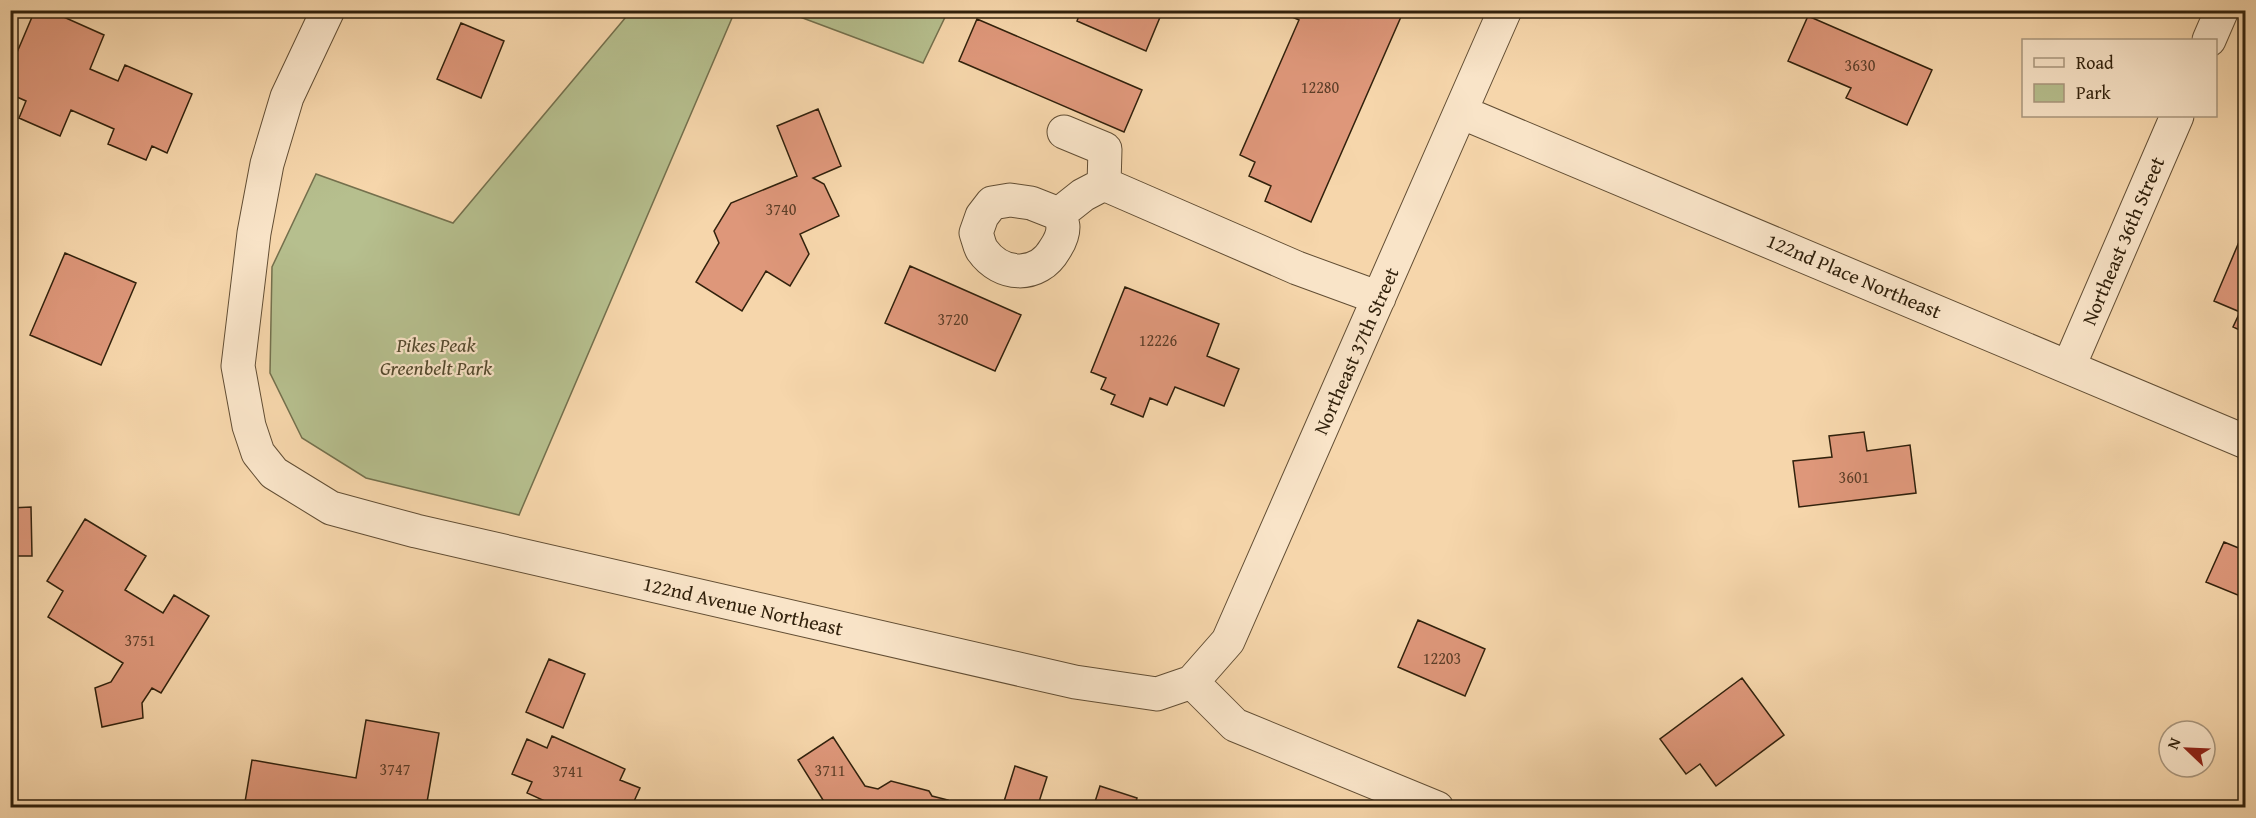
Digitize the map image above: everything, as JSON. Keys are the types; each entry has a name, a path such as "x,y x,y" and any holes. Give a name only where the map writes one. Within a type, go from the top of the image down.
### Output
{"street":[{"name":"122nd Avenue Northeast","path":"328,10 287,97 267,164 254,233 238,366 249,426 258,453 274,473 331,508 416,531 1075,682 1157,693 1192,682"},
{"name":"Northeast 37th Street","path":"1192,682 1228,641 1505,10"},
{"path":"2209,39 2222,10"},
{"name":"122nd Place Northeast","path":"1461,112 2246,442"},
{"name":"Northeast 36th Street","path":"2069,366 2177,117"},
{"path":"1064,132 1105,149 1104,184"},
{"path":"1104,184 1297,268 1379,298"},
{"path":"1059,214 1083,195 1104,184"},
{"path":"1192,682 1235,725 1437,807"}],"green space":[{"name":"Pikes Peak Greenbelt Park","path":"631,11 735,11 519,515 366,478 302,438 270,373 272,267 316,174 453,223"},
{"path":"784,11 948,11 923,63"}],"building":[{"path":"35,10 48,10 104,35 90,69 118,81 125,65 192,94 167,153 152,146 146,160 108,144 114,129 71,110 60,136 19,118 26,101 10,94 10,69"},
{"path":"1081,10 1163,10 1146,51 1077,21"},
{"path":"1277,10 1404,10 1311,222 1265,201 1271,186 1249,176 1255,162 1240,155 1299,20"},
{"path":"1808,16 1932,70 1907,125 1846,98 1851,88 1788,61"},
{"path":"977,19 1142,90 1124,132 959,61"},
{"path":"461,23 504,41 481,98 437,79"},
{"path":"818,109 841,166 813,178 824,184 839,216 800,234 809,254 790,286 766,271 742,311 696,282 719,243 714,231 731,203 797,176 777,126"},
{"path":"2239,242 2246,245 2246,333 2233,327 2240,312 2214,301"},
{"path":"65,253 136,283 101,365 30,335"},
{"path":"910,266 1021,315 995,371 885,323"},
{"path":"1125,287 1219,324 1207,356 1239,369 1224,406 1175,387 1167,405 1150,398 1143,417 1111,404 1115,395 1101,389 1106,378 1091,372"},
{"path":"1864,432 1867,451 1910,445 1916,493 1799,507 1793,461 1832,457 1829,436"},
{"path":"31,507 32,556 13,556 14,575 10,576 10,508"},
{"path":"85,519 146,556 125,590 163,613 174,595 209,616 161,693 152,688 142,703 143,718 102,727 95,688 111,682 123,663 48,617 63,591 47,581"},
{"path":"2224,542 2246,551 2246,616 2238,595 2206,582"},
{"path":"1418,620 1485,649 1465,696 1398,667"},
{"path":"549,659 585,674 563,728 526,712"},
{"path":"1742,678 1784,735 1716,786 1700,764 1686,774 1660,739"},
{"path":"366,720 439,733 426,808 244,808 252,760 356,778"},
{"path":"552,736 625,769 620,780 640,788 631,808 560,808 527,793 532,782 512,774 527,739 547,748"},
{"path":"833,737 865,786 878,789 891,781 929,791 932,796 948,800 946,808 828,808 798,760"},
{"path":"1015,766 1047,777 1037,808 1002,808"},
{"path":"1100,786 1137,798 1134,808 1093,808"}]}
